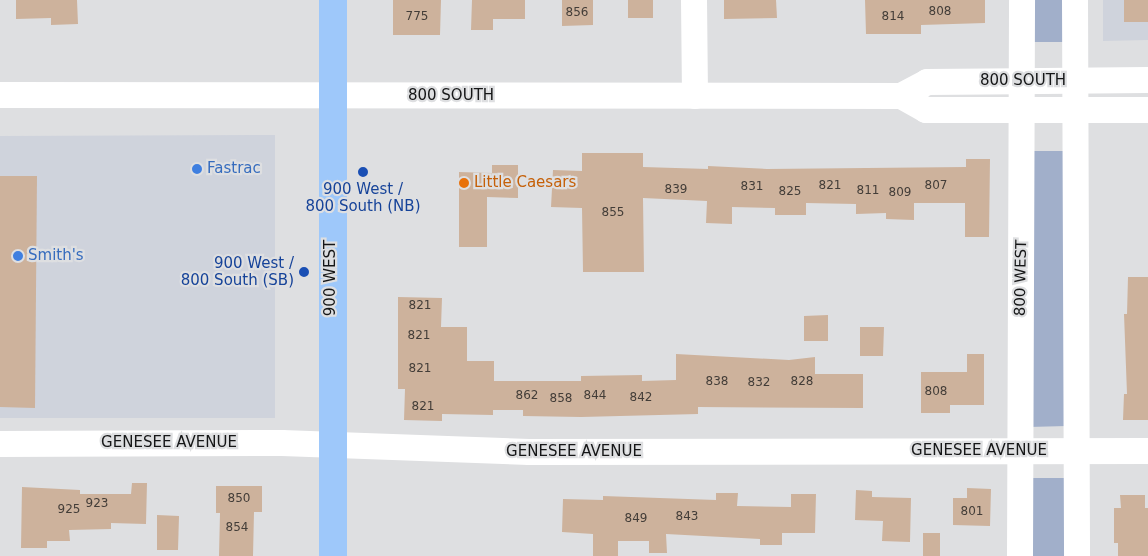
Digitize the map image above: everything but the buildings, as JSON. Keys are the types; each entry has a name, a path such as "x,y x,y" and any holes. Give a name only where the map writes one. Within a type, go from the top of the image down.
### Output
{"main road":[{"name":"900 WEST","path":"333,0 333,556"}],"street":[{"path":"694,0 694,96"},
{"name":"800 WEST","path":"1020,556 1022,0"},
{"path":"1075,0 1077,556"},
{"name":"800 SOUTH","path":"0,95 901,96 927,82 1148,80"},
{"name":"800 SOUTH","path":"901,96 926,110 1148,110"},
{"name":"GENESEE AVENUE","path":"0,444 282,443 332,447 529,452 1148,451"}],"shaded area":[{"path":"1027,0 1067,0 1067,42 1027,42"},
{"path":"1103,0 1148,0 1148,40 1103,41"},
{"path":"275,135 275,418 0,418 0,136"},
{"path":"1028,151 1067,151 1067,426 1028,427"},
{"path":"1028,478 1067,478 1067,556 1028,556"}],"place":[{"name":"Fastrac","path":"197,169"},
{"name":"900 West / 800 South (NB)","path":"363,172"},
{"name":"Little Caesars","path":"464,183"},
{"name":"Smith's","path":"18,256"},
{"name":"900 West / 800 South (SB)","path":"304,272"}]}
